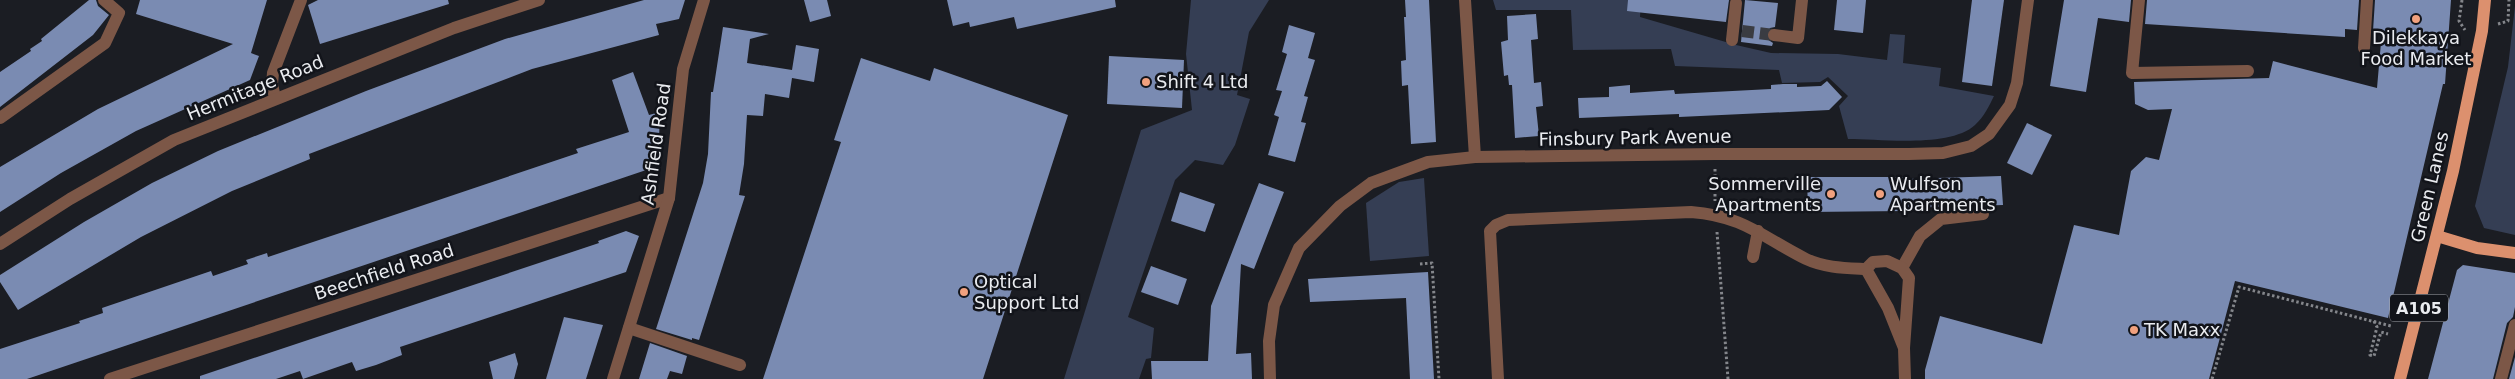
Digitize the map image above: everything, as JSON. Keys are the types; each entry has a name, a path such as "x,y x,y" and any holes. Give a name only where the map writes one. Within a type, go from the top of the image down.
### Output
{"main road":[{"name":"Green Lanes","path":"2400,379 2453,171 2482,30 2485,0"},
{"path":"2437,236 2476,248 2515,253"}],"street":[{"path":"0,118 105,43 119,13 104,0"},
{"path":"275,98 272,84 273,73 300,0"},
{"name":"Hermitage Road","path":"0,244 70,199 174,140 454,28 540,0"},
{"name":"Ashfield Road","path":"614,379 669,198 683,69 704,0"},
{"path":"1465,0 1475,157"},
{"path":"1774,35 1798,38 1802,0"},
{"name":"Finsbury Park Avenue","path":"1270,379 1269,341 1274,305 1299,248 1340,206 1371,183 1428,162 1475,157 1909,154 1943,152 1972,146 1989,134 2010,105 2017,83 2028,0"},
{"path":"2139,0 2132,73 2248,71"},
{"path":"2364,48 2367,0"},
{"path":"1736,3 1736,34"},
{"name":"Beechfield Road","path":"110,379 669,198"},
{"path":"1498,379 1490,231 1496,225 1508,220 1691,212 1716,214 1758,231 1807,259 1832,267 1866,269 1873,262 1887,261 1902,268 1909,278 1904,348 1905,379"},
{"path":"1902,268 1920,236 1941,219 1983,214"},
{"path":"1753,257 1758,231"},
{"path":"1866,269 1888,308 1904,348"},
{"path":"2501,379 2515,325"},
{"path":"629,328 740,365"}],"path":[{"path":"2459,21 2462,0"},
{"path":"2508,21 2510,0"},
{"path":"1715,154 1715,203"},
{"path":"1717,229 1728,379"},
{"path":"1420,264 1432,263 1439,379"},
{"path":"2212,379 2239,287 2390,326"},
{"path":"2374,321 2377,327 2370,354 2374,356 2381,332 2388,334"}],"shaded area":[{"path":"1191,0 1269,0 1249,32 1237,95 1250,99 1235,145 1223,165 1195,160 1175,180 1128,317 1154,328 1151,358 1146,359 1139,379 1064,379 1141,130 1192,110 1186,54"},
{"path":"1493,0 1641,0 1640,17 1736,45 1771,53 1838,54 1887,60 1890,34 1905,35 1903,63 1941,68 1939,86 1994,96 1984,115 1975,125 1964,132 1949,137 1914,141 1848,139 1839,106 1848,96 1828,77 1820,82 1782,83 1779,70 1675,66 1671,49 1573,50 1571,10 1496,10"},
{"path":"2515,6 2515,235 2484,228 2475,206 2508,67"},
{"path":"1424,178 1429,256 1370,261 1366,203 1399,182"}],"building":[{"path":"89,0 96,0 98,6 109,15 93,35 0,107 0,72 31,51 30,49 42,41 41,39"},
{"path":"140,0 267,0 251,53 259,56 250,80 136,131 61,173 0,212 0,167 98,109 233,44 136,14"},
{"path":"318,0 448,0 449,4 320,44 308,5"},
{"path":"644,0 685,0 679,19 656,24 659,35 532,69 309,154 310,159 232,191 141,237 18,310 0,282 0,275 84,222 152,183 218,151 366,91 505,39"},
{"path":"804,0 827,0 831,16 810,22"},
{"path":"947,0 1115,0 1116,7 1017,29 1014,17 970,27 969,22 953,26"},
{"path":"1405,0 1429,0 1436,142 1411,144 1408,85 1402,86 1401,61 1406,60"},
{"path":"1628,0 1729,0 1726,22 1627,11"},
{"path":"1745,0 1778,3 1775,27 1770,28 1766,34 1767,39 1773,43 1772,46 1741,42"},
{"path":"1837,0 1866,0 1863,33 1834,30"},
{"path":"1972,0 2004,0 1992,86 1962,82"},
{"path":"2064,0 2131,0 2129,22 2098,18 2086,92 2050,86"},
{"path":"2147,0 2359,0 2357,30 2345,29 2345,37 2145,24"},
{"path":"2375,0 2451,0 2445,84 2443,84 2388,318 2235,281 2209,379 1925,379 1925,370 1940,316 2042,344 2074,225 2119,235 2131,171 2146,157 2159,160 2172,109 2148,110 2135,104 2134,82 2269,78 2273,61 2377,88 2382,31 2373,31"},
{"path":"1536,14 1538,39 1531,40 1534,83 1541,82 1543,106 1536,107 1539,136 1515,138 1512,85 1509,85 1508,75 1504,76 1501,42 1508,40 1507,16"},
{"path":"1289,25 1315,33 1308,58 1315,60 1304,96 1308,97 1301,122 1306,123 1295,162 1268,155 1279,117 1274,115 1282,91 1276,90 1287,54 1282,52"},
{"path":"723,27 769,34 750,39 747,63 792,70 796,45 819,49 814,82 792,78 789,98 765,94 763,116 747,115 744,164 739,195 745,196 699,340 692,338 692,340 656,329 703,183 708,154 711,92 713,92"},
{"name":"Shift 4 Ltd","path":"1109,56 1184,60 1182,108 1107,104"},
{"path":"861,58 930,81 934,68 1068,115 983,379 763,379 841,142 834,140"},
{"path":"633,72 649,115 660,112 658,166 27,379 0,379 0,349 80,323 79,321 103,313 102,308 211,271 213,276 248,264 246,260 267,253 268,257 409,210 578,153 576,149 629,132 612,80"},
{"path":"1827,81 1842,97 1829,110 1679,117 1679,114 1579,118 1578,98 1609,97 1609,87 1630,85 1630,93 1674,90 1675,94 1771,89 1771,85 1783,84 1797,84 1797,87 1821,86"},
{"path":"2027,123 2052,135 2032,175 2007,163"},
{"path":"2001,176 2003,205 1905,208 1905,211 1808,212 1807,177 1905,177 1905,179"},
{"path":"1259,183 1284,192 1254,269 1241,264 1236,354 1251,353 1252,379 1152,379 1151,361 1208,361 1211,306"},
{"path":"1180,192 1215,204 1205,232 1171,221"},
{"path":"626,231 639,236 626,272 400,347 402,355 376,365 356,371 352,362 303,379 300,371 276,379 200,379 200,376 599,243 598,241"},
{"path":"2463,265 2515,273 2515,307 2513,317 2507,323 2493,379 2428,379 2457,270"},
{"path":"1151,266 1187,279 1178,305 1141,292"},
{"path":"1428,272 1434,379 1410,379 1406,298 1310,302 1308,279"},
{"path":"564,317 603,325 586,379 546,379"},
{"path":"650,343 687,356 682,374 670,371 667,379 639,379"},
{"path":"515,353 518,364 514,379 493,379 489,362"},
{"path":"2515,357 2515,379 2509,379"}],"tunnel":[{"path":"1742,31 1774,35"}],"place":[{"name":"Dilekkaya Food Market","path":"2416,19"},
{"name":"Shift 4 Ltd","path":"1146,82"},
{"name":"Sommerville Apartments","path":"1831,194"},
{"name":"Wulfson Apartments","path":"1880,194"},
{"name":"Optical Support Ltd","path":"964,292"},
{"name":"TK Maxx","path":"2134,330"}]}
